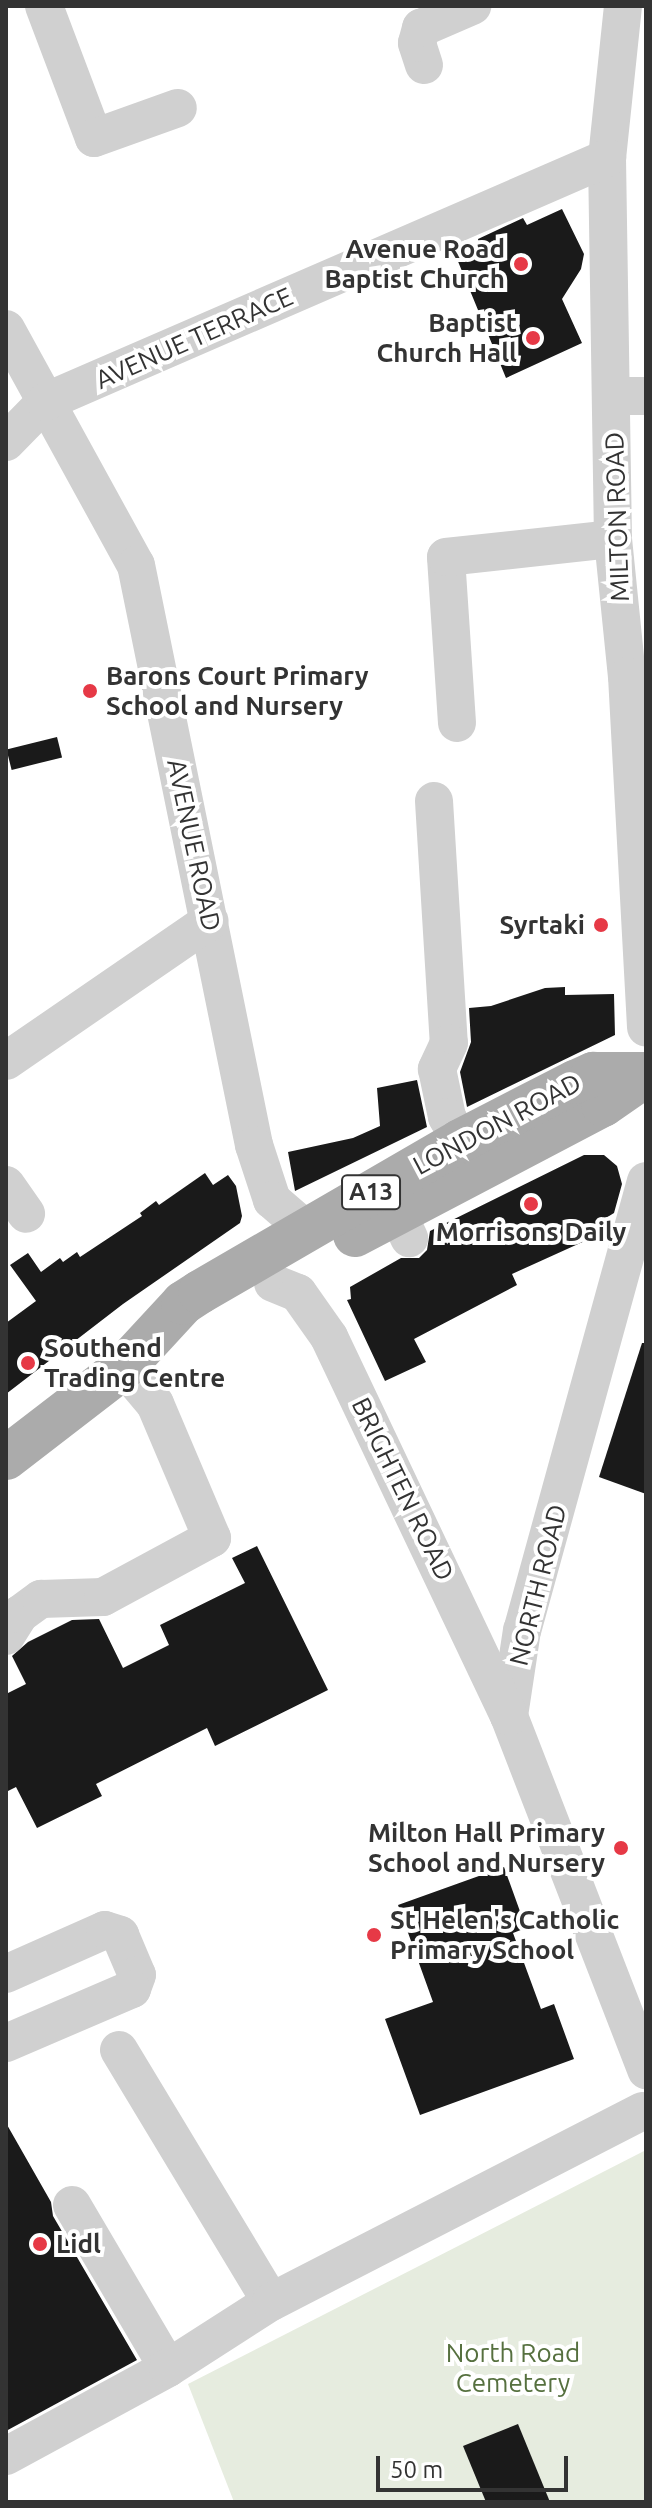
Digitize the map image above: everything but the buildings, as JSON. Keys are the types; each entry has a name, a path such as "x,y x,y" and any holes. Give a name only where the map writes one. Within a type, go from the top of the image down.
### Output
{"main road":[{"name":"LONDON ROAD","path":"6,1458 124,1367 183,1303 311,1226 468,1156 593,1074 646,1074"},
{"name":"LONDON ROAD","path":"124,1367 203,1327 273,1283 403,1225 468,1156"}],"street":[{"path":"44,6 94,138 178,108"},
{"path":"424,65 417,43 421,28 472,6"},
{"name":"MILTON ROAD","path":"623,6 607,158 629,396 613,539 636,676 646,1027"},
{"name":"AVENUE TERRACE","path":"45,402 607,158"},
{"name":"AVENUE ROAD","path":"6,329 136,565 254,1145 272,1200 297,1222 311,1226"},
{"path":"6,442 45,402"},
{"path":"457,723 446,557 613,539"},
{"path":"434,801 449,1043 437,1069 447,1117 468,1156"},
{"path":"6,1061 210,921"},
{"name":"NORTH ROAD","path":"643,1206 522,1630 509,1716 646,2070"},
{"name":"BRIGHTEN ROAD","path":"273,1283 298,1293 329,1337 509,1716"},
{"path":"6,1636 20,1614 41,1599 103,1597 212,1538 155,1404 124,1367"},
{"path":"6,1974 105,1930 120,1935 137,1975 132,1989 6,2043"},
{"path":"119,2050 271,2302"},
{"path":"6,2456 168,2368 271,2302 643,2111"},
{"path":"72,2205 168,2368"}],"green space":[{"name":"North Road Cemetery","path":"646,2150 646,2502 234,2502 188,2384"}],"place":[{"name":"Avenue Road Baptist Church","path":"521,264"},
{"name":"Baptist Church Hall","path":"533,338"},
{"name":"Barons Court Primary School and Nursery","path":"90,691"},
{"name":"Syrtaki","path":"601,925"},
{"name":"Morrisons Daily","path":"531,1204"},
{"name":"Southend Trading Centre","path":"28,1363"},
{"name":"Milton Hall Primary School and Nursery","path":"621,1848"},
{"name":"St Helen's Catholic Primary School","path":"374,1935"},
{"name":"Lidl","path":"40,2244"}]}
